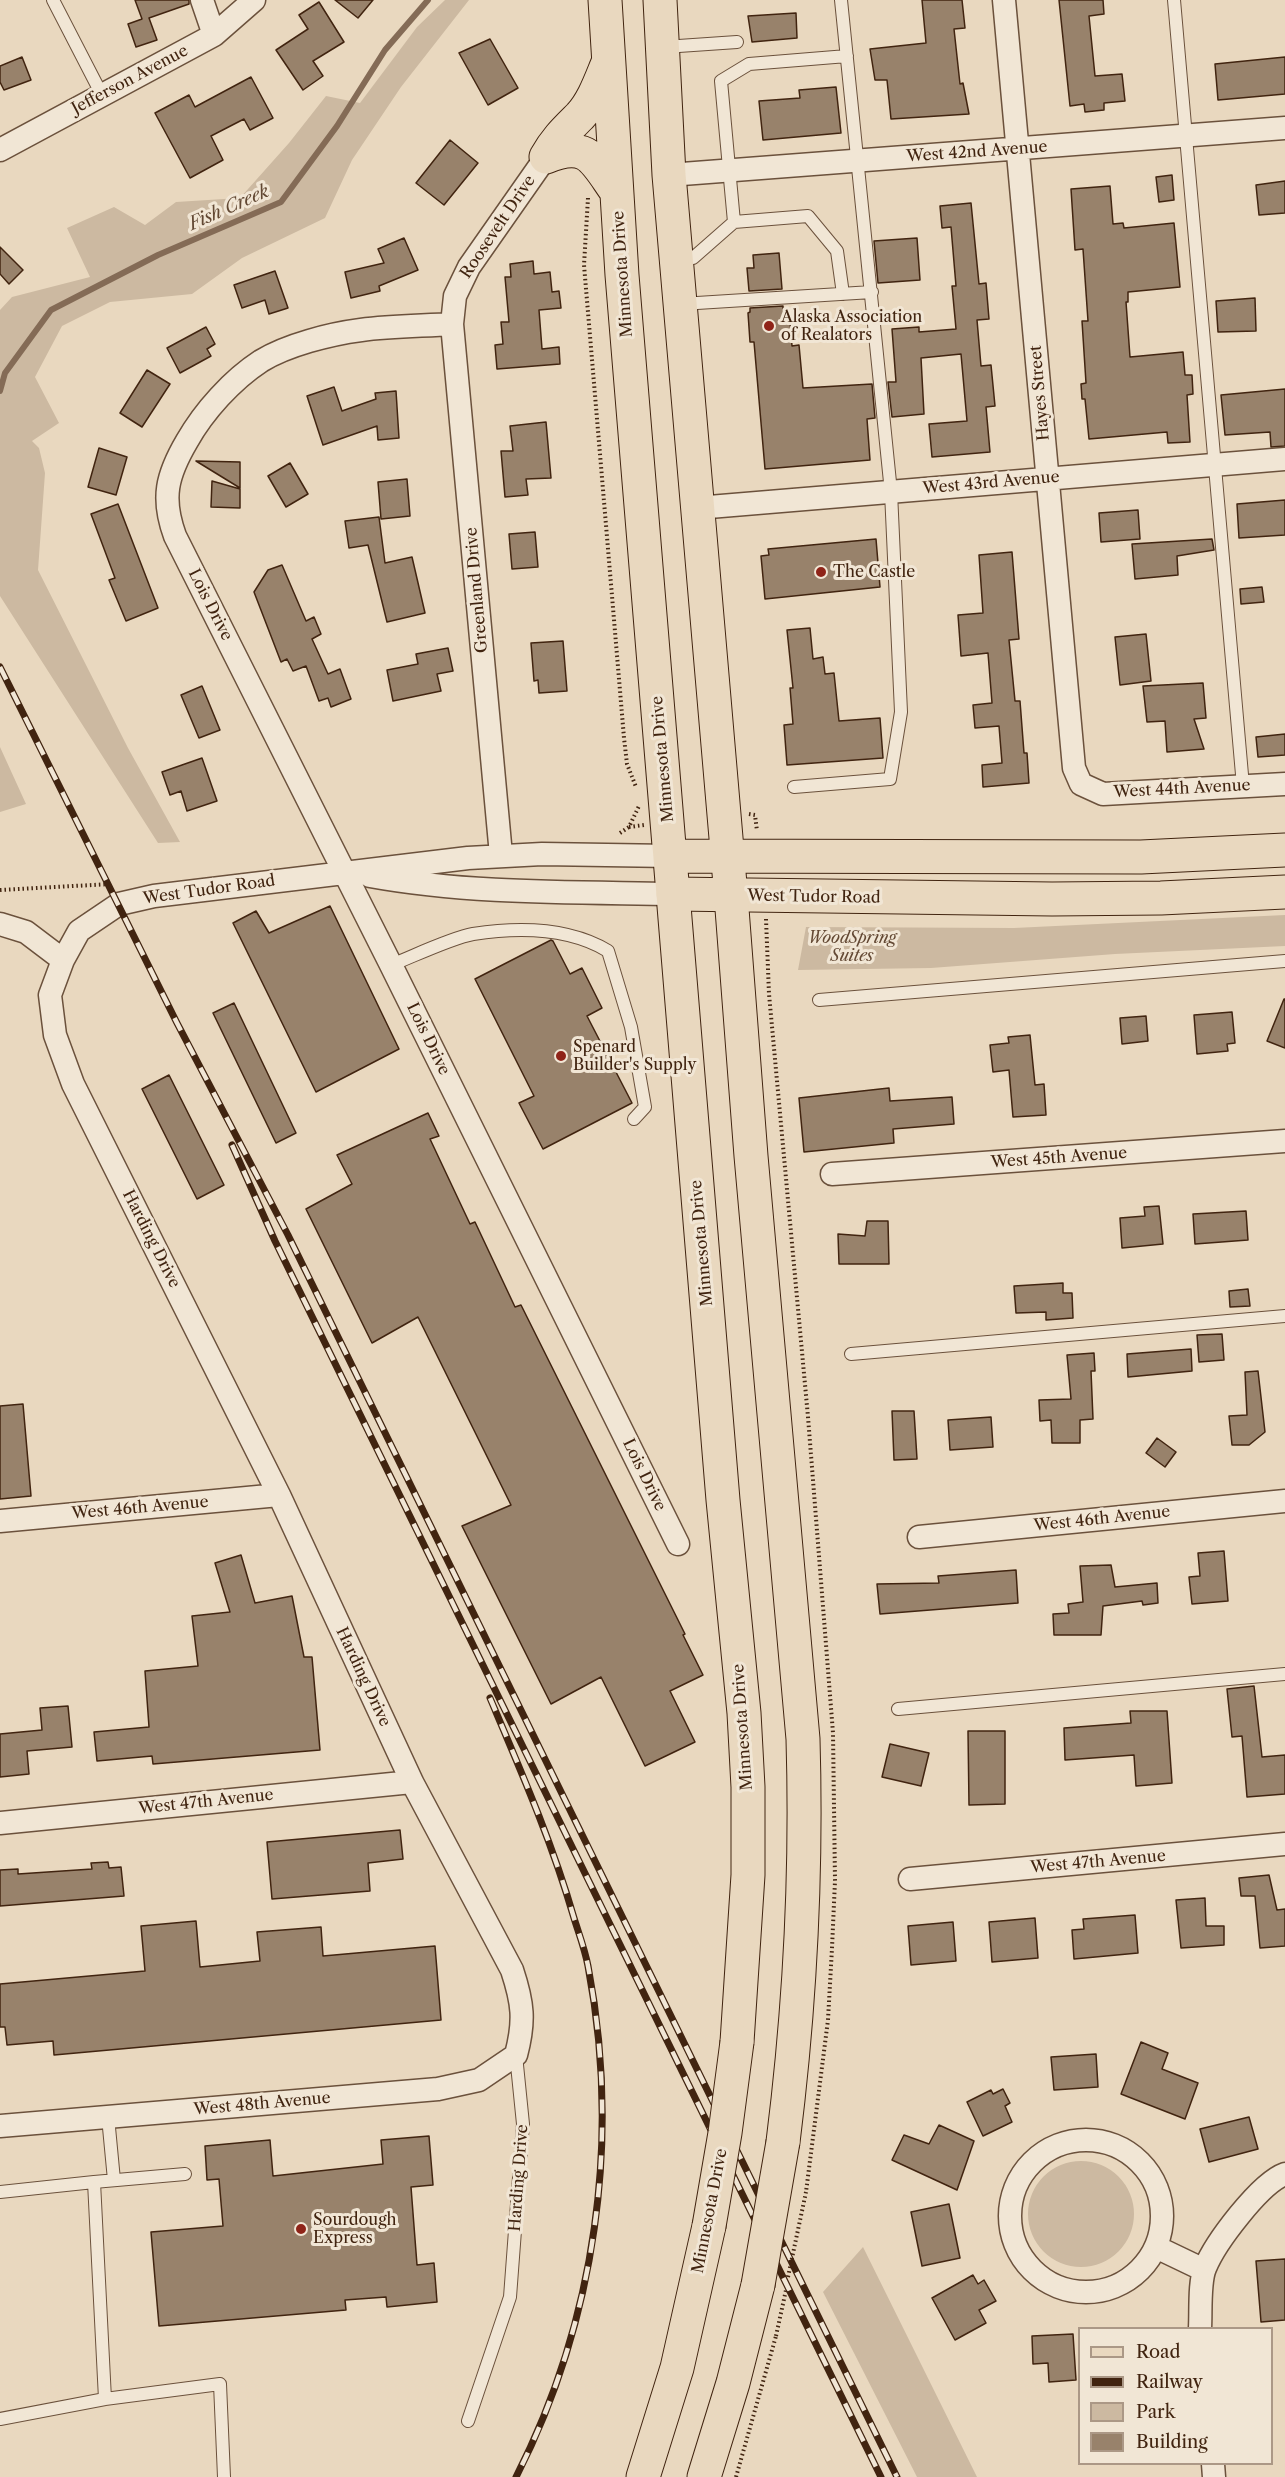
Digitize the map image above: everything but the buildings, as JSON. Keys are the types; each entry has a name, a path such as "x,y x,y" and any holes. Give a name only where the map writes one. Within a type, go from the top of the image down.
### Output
{"main road":[{"name":"Minnesota Drive","path":"605,0 608,63 602,190 671,856 721,1477 744,1713 748,1787 748,1885 737,2042 709,2226 677,2368 643,2477"},
{"path":"660,0 669,175 729,855 751,1156 803,1739 806,1820 799,2001 783,2142 758,2285 733,2383 704,2477"},
{"path":"546,157 558,137 581,115 598,89 608,63"},
{"path":"546,157 570,149 593,157 602,190"},
{"name":"West Tudor Road","path":"671,856 1142,857 1285,850"},
{"name":"West Tudor Road","path":"673,894 1052,899 1161,898 1285,892"}],"street":[{"path":"202,0 214,35"},
{"name":"Jefferson Avenue","path":"0,150 214,35 254,0"},
{"name":"Hayes Street","path":"1004,0 1074,768 1081,784"},
{"name":"West 42nd Avenue","path":"669,175 1285,128"},
{"name":"Roosevelt Drive","path":"452,324 455,296 468,267 546,157"},
{"name":"Lois Drive","path":"452,324 362,330 330,335 262,361 237,380 191,433 175,461 167,486 166,504 175,536 678,1544"},
{"name":"Greenland Drive","path":"452,324 501,855"},
{"name":"West 43rd Avenue","path":"697,508 1285,459"},
{"name":"West 44th Avenue","path":"1081,784 1103,794 1285,784"},
{"name":"West Tudor Road","path":"63,960 79,931 119,904 154,896 501,855 671,856"},
{"name":"West Tudor Road","path":"344,872 419,885 500,890 673,894"},
{"path":"0,924 26,932 63,960"},
{"name":"Harding Drive","path":"63,960 50,995 55,1035 74,1084 279,1495 412,1782 512,1970 522,2000 523,2030 516,2055"},
{"name":"West 45th Avenue","path":"832,1174 1285,1141"},
{"name":"West 46th Avenue","path":"0,1521 279,1495"},
{"name":"West 46th Avenue","path":"919,1537 1285,1501"},
{"name":"West 47th Avenue","path":"0,1823 412,1782"},
{"name":"West 47th Avenue","path":"910,1879 1285,1844"},
{"name":"West 48th Avenue","path":"0,2126 438,2089 479,2080 516,2055"},
{"path":"1094,2140 1117,2146 1137,2159 1152,2178 1161,2200 1162,2224 1156,2247 1143,2267 1124,2282 1102,2291 1078,2292 1055,2286 1035,2273 1019,2255 1011,2232 1009,2208 1016,2185 1029,2165 1047,2150 1070,2141 1094,2140"},
{"path":"1200,2327 1204,2270 1220,2241 1243,2210 1276,2177 1285,2174"},
{"path":"1156,2247 1204,2270"}],"lane":[{"path":"53,0 102,95"},
{"path":"794,787 890,779 901,712 891,492 841,0"},
{"path":"1174,0 1243,786"},
{"path":"663,47 737,42"},
{"path":"734,222 721,81 749,64 847,56"},
{"path":"676,259 693,258 734,222 808,216 837,251 843,294"},
{"path":"680,304 872,292"},
{"path":"391,965 472,935 539,929 589,940 608,951 631,1027 645,1107 634,1119"},
{"path":"819,1000 1285,961"},
{"path":"851,1354 1285,1316"},
{"path":"898,1709 1285,1674"},
{"name":"Harding Drive","path":"468,2421 510,2297 523,2124 516,2055"},
{"path":"108,2117 114,2180"},
{"path":"0,2192 186,2174"},
{"path":"94,2182 105,2399"},
{"path":"0,2419 105,2399 220,2384 224,2477"}],"path":[{"path":"602,190 584,266 624,738 627,764 638,794"},
{"path":"617,836 629,827 639,805"},
{"path":"736,2477 776,2336 806,2192"}],"green space":[{"path":"445,0 469,0 401,87 352,160 325,218 242,258 192,294 110,302 62,326 35,377 59,423 32,441 39,448 45,473 38,570 128,748 180,842 158,843 0,596 0,310 12,297 90,277 67,228 114,207 145,225 176,202 240,198 289,143 326,96 360,103 417,27"},
{"path":"0,747 26,804 0,812"},
{"name":"WoodSpring Suites","path":"1285,915 1285,946 1115,954 931,968 798,970 806,927 1014,928"},
{"path":"1081,2161 1101,2165 1119,2176 1130,2194 1134,2214 1130,2234 1119,2252 1101,2263 1081,2267 1061,2263 1043,2252 1032,2234 1028,2214 1032,2194 1043,2176 1061,2165"},
{"path":"863,2247 977,2477 917,2477 823,2292"}],"waterway":[{"name":"Fish Creek","path":"0,391 5,373 51,310 158,255 281,202 337,126 385,50 428,0"}],"railway":[{"path":"0,667 177,1023 288,1235 897,2477"},
{"path":"232,1145 275,1241 881,2477"},
{"path":"490,1698 546,1834 584,1948 598,2031 602,2097 601,2162 594,2228 583,2292 566,2355 543,2417 516,2477"}],"place":[{"name":"Alaska Association of Realators","path":"769,326"},
{"name":"The Castle","path":"821,572"},
{"name":"Spenard Builder's Supply","path":"561,1056"},
{"name":"Sourdough Express","path":"301,2229"}]}
